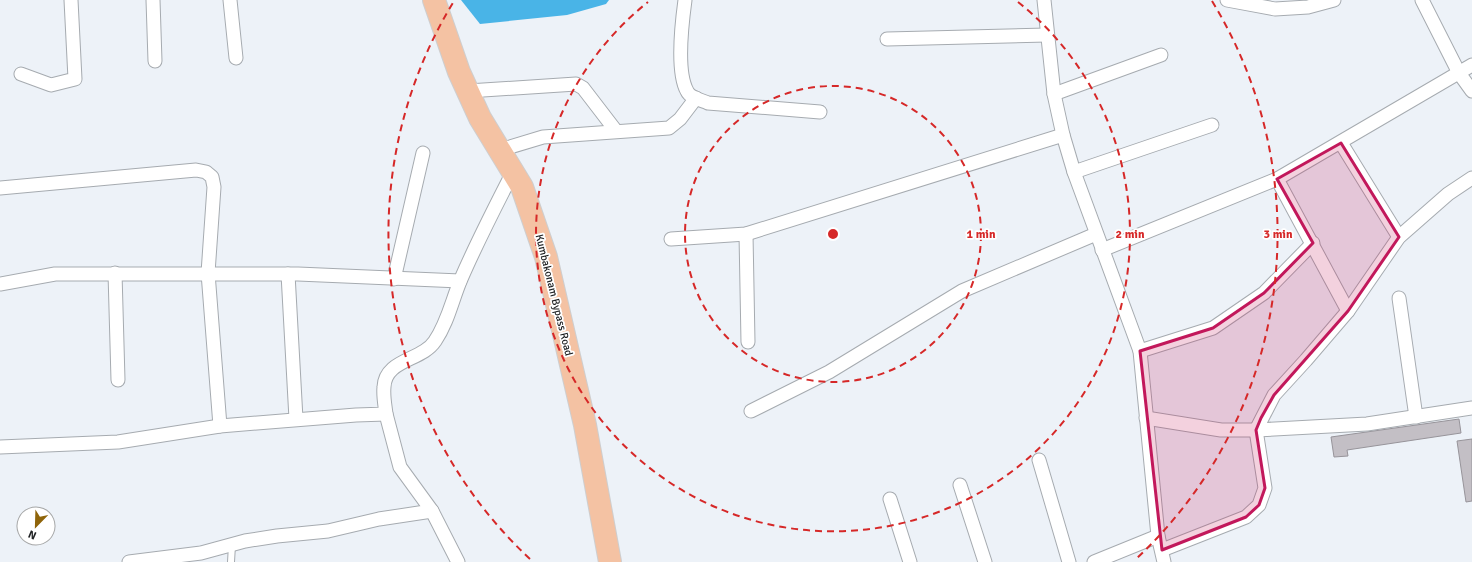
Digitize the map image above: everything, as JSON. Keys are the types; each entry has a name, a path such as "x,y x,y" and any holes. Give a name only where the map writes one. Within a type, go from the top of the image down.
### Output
{"highway":[{"name":"Kumbakonam Bypass Road","path":"434,0 459,72 480,118 522,187 546,257 585,425 610,562"}],"street":[{"path":"21,74 51,86 74,79 71,0"},
{"path":"152,0 155,61"},
{"path":"230,0 236,58"},
{"path":"684,0 682,28 682,74 687,92 696,98 708,102 820,112"},
{"path":"1044,0 1054,94 1063,135 1074,172 1096,234 1140,351 1158,536 1163,556 1246,517 1259,505 1264,488 1256,430 1274,395 1348,311 1399,237 1448,194 1472,178"},
{"path":"1227,0 1275,9 1308,7 1334,0"},
{"path":"1422,0 1459,73 1472,91"},
{"path":"887,39 1047,35"},
{"path":"1054,94 1161,55"},
{"path":"1102,250 1276,179 1341,143 1472,65"},
{"path":"468,91 576,84 583,88 616,131"},
{"path":"500,150 543,137 669,128 680,119 696,98"},
{"path":"1074,172 1212,125"},
{"path":"671,240 746,234 1063,135"},
{"path":"1341,143 1399,237"},
{"path":"394,279 423,154"},
{"path":"0,188 196,170 206,172 212,178 214,187 208,273 220,426"},
{"path":"458,562 432,511 400,467 386,414 384,387 388,372 395,365 418,356 434,343 444,327 460,281 513,172"},
{"path":"1276,179 1313,243 1348,311"},
{"path":"746,234 748,342"},
{"path":"751,411 829,372 962,291 1096,234"},
{"path":"1140,351 1213,328 1264,293 1313,243"},
{"path":"0,284 55,274 115,273 288,274 460,281"},
{"path":"115,273 118,380"},
{"path":"288,274 296,419"},
{"path":"1399,298 1416,417"},
{"path":"1146,418 1221,430 1256,430 1367,424 1472,409"},
{"path":"0,447 118,442 220,426 296,419 386,414"},
{"path":"1039,460 1069,562"},
{"path":"960,485 985,562"},
{"path":"890,499 910,562"},
{"path":"129,562 202,553 277,536 328,531 379,519 432,511"},
{"path":"1094,562 1158,536"}],"lane":[{"path":"231,562 232,545"}],"highlighted area":[{"path":"1341,143 1399,237 1348,311 1274,395 1261,418 1256,430 1265,488 1259,505 1246,517 1162,550 1140,351 1213,328 1264,293 1313,243 1277,179"}],"water":[{"path":"461,0 609,0 606,4 567,15 480,24"}],"building":[{"path":"1459,419 1461,433 1347,450 1348,456 1334,457 1331,437"},
{"path":"1472,439 1472,501 1466,502 1457,441"}]}
